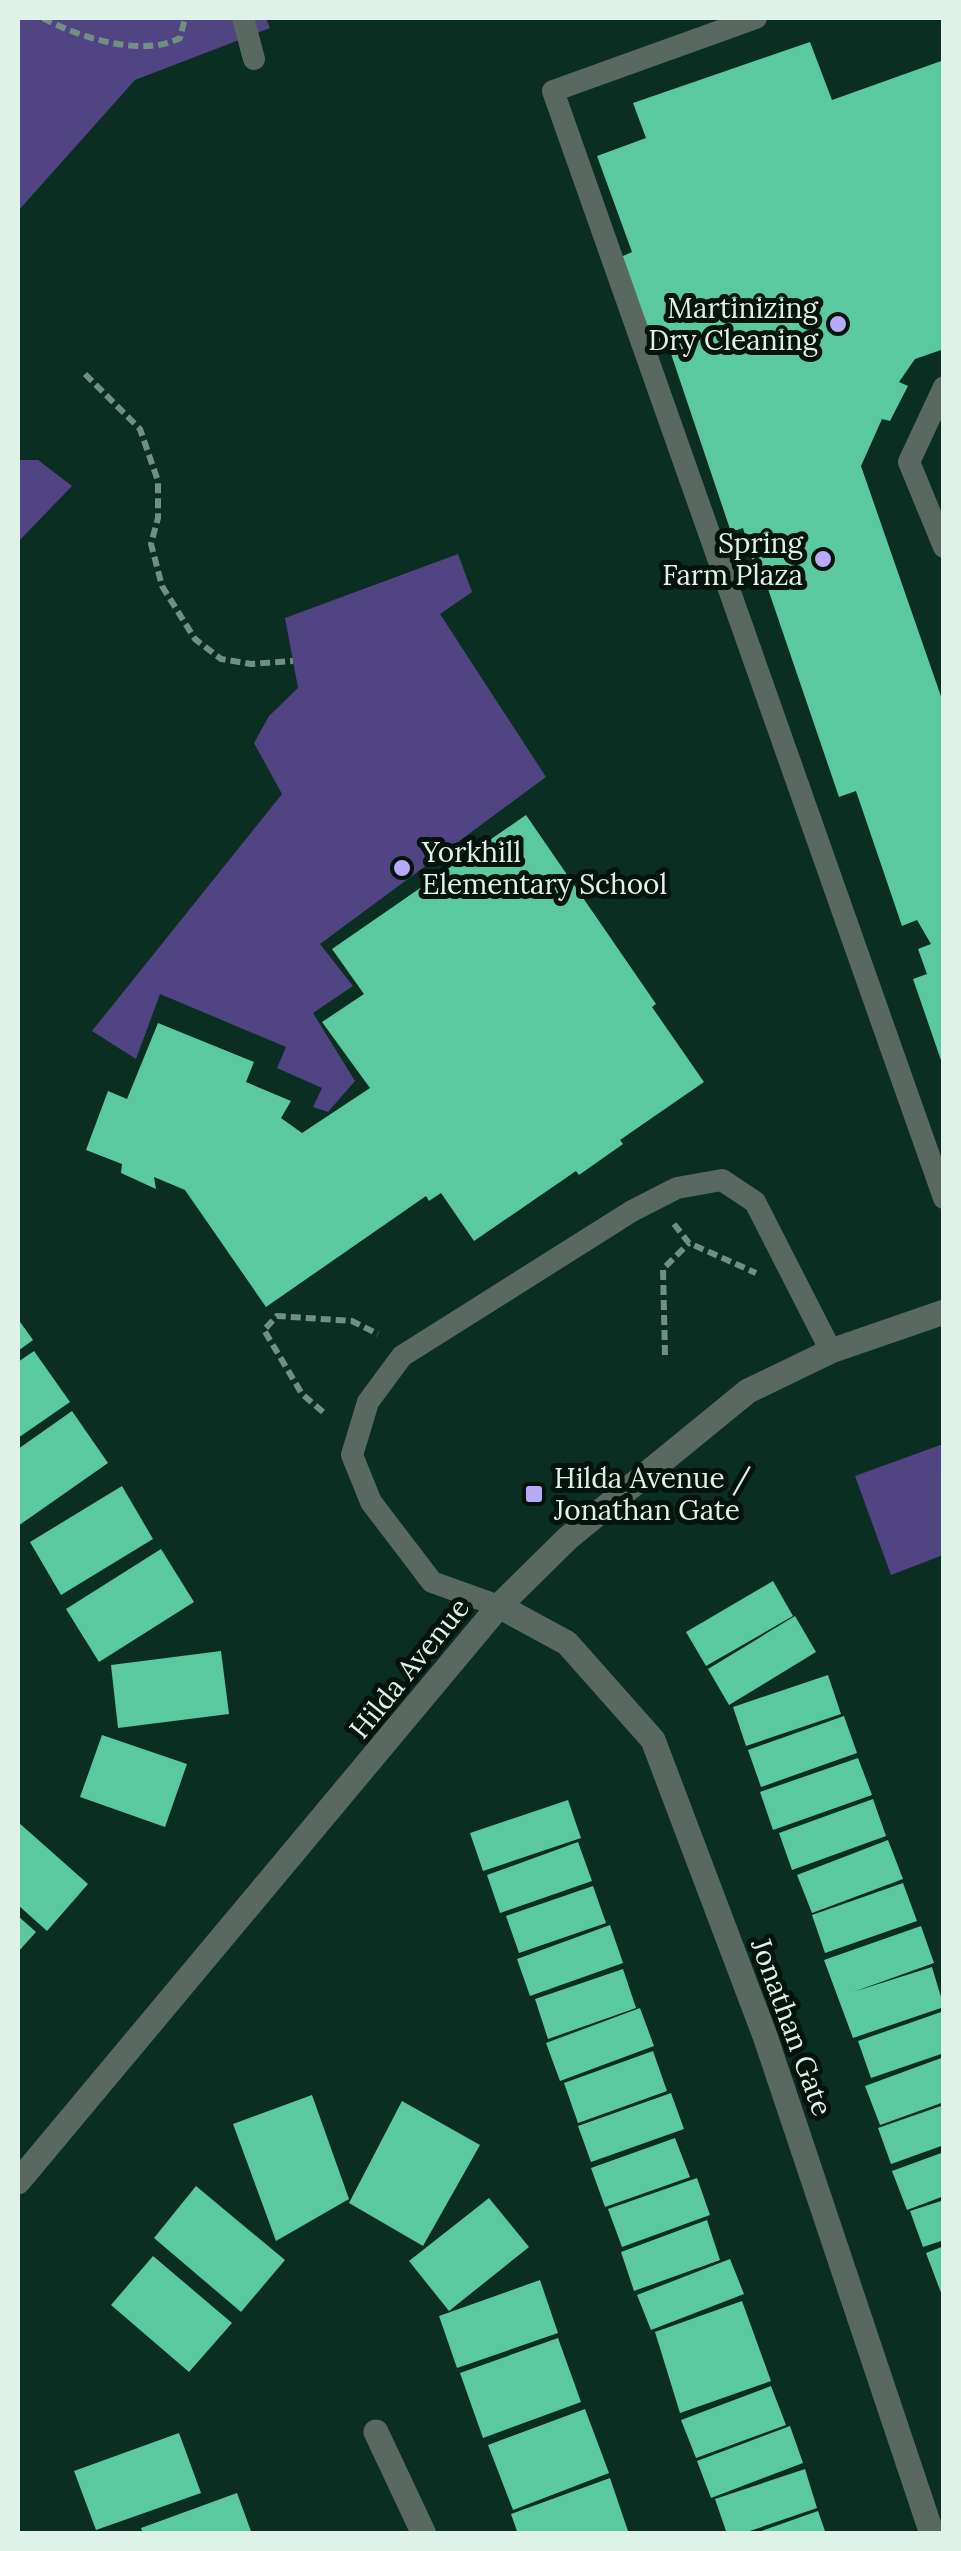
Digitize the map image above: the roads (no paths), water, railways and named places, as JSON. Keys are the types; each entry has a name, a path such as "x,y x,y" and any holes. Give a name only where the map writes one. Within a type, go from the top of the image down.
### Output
{"street":[{"name":"Hilda Avenue","path":"18,2182 499,1606 568,1538 748,1391 831,1351 944,1312"},
{"name":"Jonathan Gate","path":"499,1606 567,1644 653,1740 765,2036 932,2534"},
{"path":"376,2432 424,2534"}],"lane":[{"path":"243,18 254,59"},
{"path":"756,18 553,91 944,1198"},
{"path":"944,387 910,462 944,547"},
{"path":"499,1606 432,1582 371,1502 352,1455 368,1402 402,1356 655,1199 677,1188 722,1180 755,1202 831,1351"}],"place":[{"name":"Martinizing Dry Cleaning","path":"838,324"},
{"name":"Spring Farm Plaza","path":"823,559"},
{"name":"Yorkhill Elementary School","path":"402,868"},
{"name":"Hilda Avenue / Jonathan Gate","path":"534,1494"}]}
